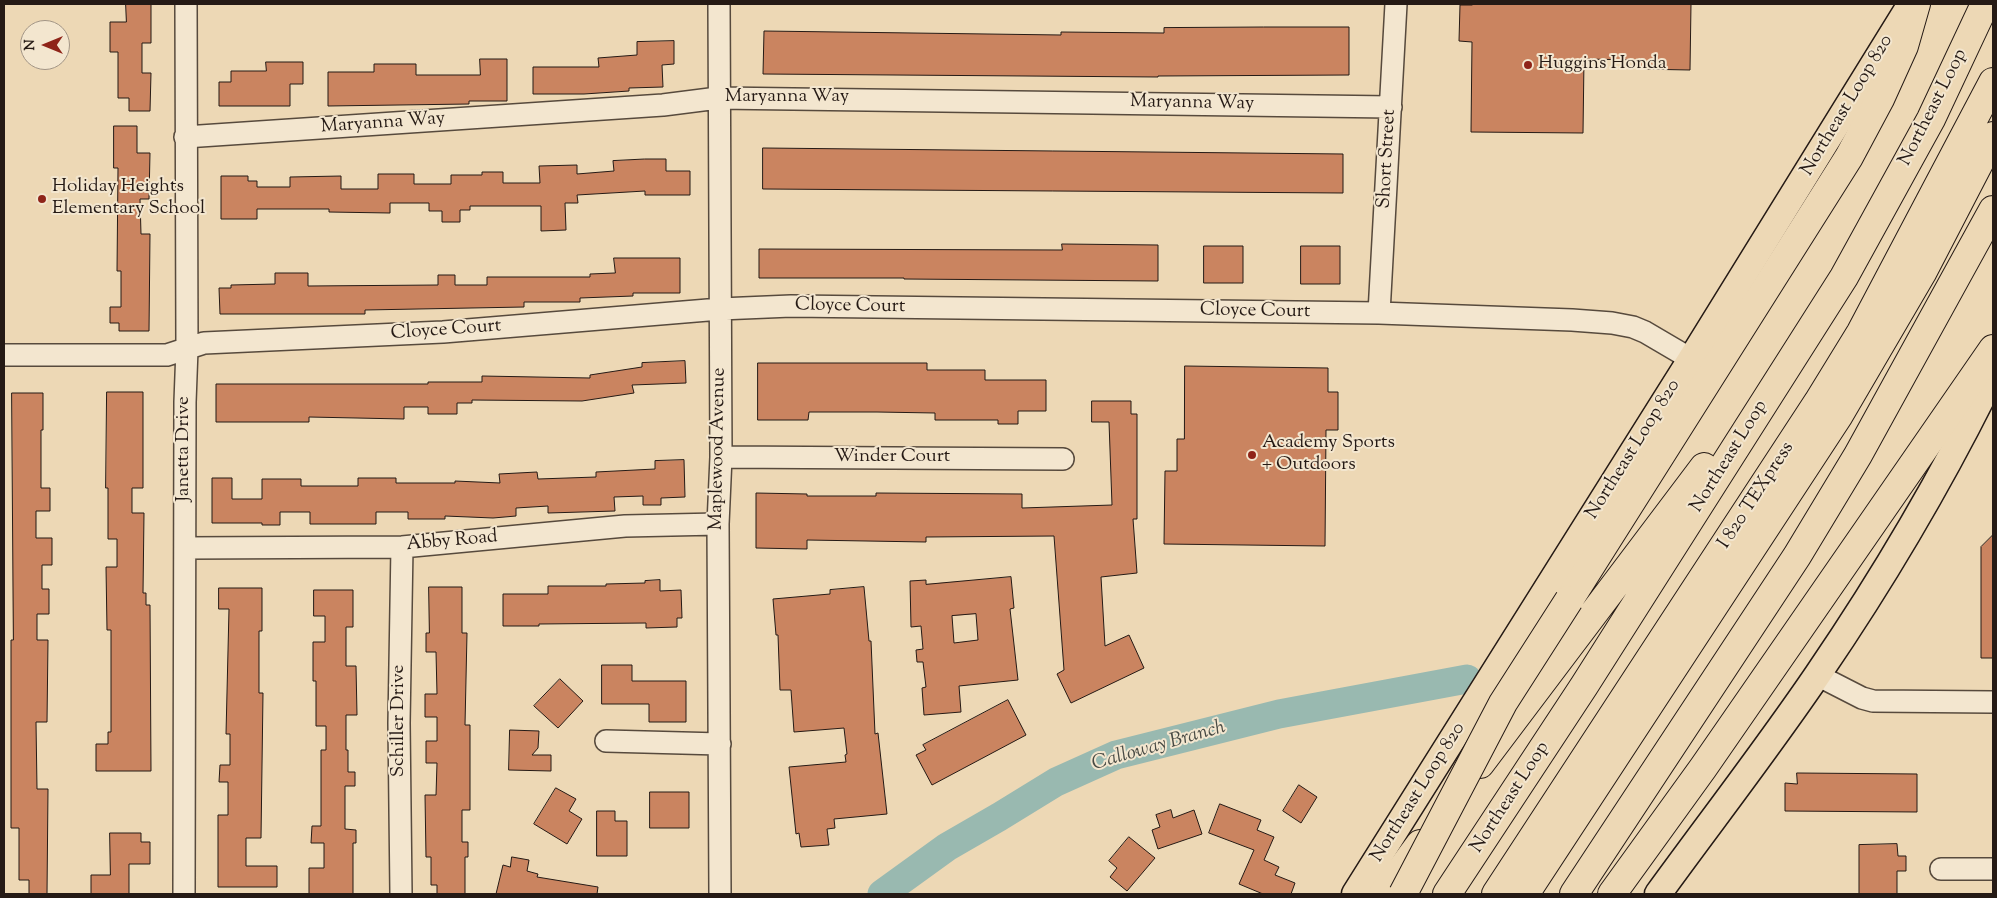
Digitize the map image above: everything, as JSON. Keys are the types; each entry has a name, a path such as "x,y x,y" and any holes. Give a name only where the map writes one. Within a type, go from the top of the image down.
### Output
{"highway":[{"path":"1403,894 1503,703 1849,157 1880,99 1904,46 1916,4"},
{"name":"Northeast Loop","path":"1447,894 1584,686 1844,277 1931,119 1985,4"},
{"name":"I 820 TEXpress","path":"1496,894 1823,395 1861,332 1993,82"},
{"path":"1383,894 1734,428 1908,139 1931,119"},
{"name":"I 820 TEXpress","path":"1525,894 1839,415 1922,273 1993,136"},
{"path":"1574,894 1797,556 1858,455 1993,210"},
{"path":"1612,894 1737,718 1993,349"}],"main road":[{"name":"Northeast Loop 820","path":"1355,894 1542,601 1770,235 1911,4"},
{"path":"1658,894 1817,675 1891,561 1956,448 1993,375"}],"street":[{"name":"Janetta Drive","path":"184,894 185,402 187,349 186,4"},
{"name":"Maplewood Avenue","path":"719,4 721,457 718,524 720,894"},
{"name":"Short Street","path":"1379,313 1396,4"},
{"name":"Maryanna Way","path":"185,137 653,106 718,98 1391,107"},
{"name":"Cloyce Court","path":"4,355 168,356 204,342 443,332 720,309 811,306 1379,313 1612,323 1645,332 1691,359"},
{"name":"Winder Court","path":"721,457 1063,459"},
{"name":"Abby Road","path":"185,548 402,547 625,526 718,524"},
{"name":"Schiller Drive","path":"401,894 399,722 402,547"},
{"path":"1817,675 1862,698 1873,701 1993,702"},
{"path":"606,741 720,744"},
{"path":"1941,868 1993,869"}],"building":[{"path":"126,4 151,4 151,43 142,43 142,73 151,73 150,111 129,111 129,98 118,98 118,52 110,52 110,22 126,22"},
{"name":"Huggins Honda","path":"1691,4 1690,70 1637,69 1637,60 1584,59 1583,133 1471,132 1472,42 1459,41 1460,5"},
{"path":"1349,27 1349,75 1158,77 763,74 764,31 1061,35 1061,32 1164,33 1164,28"},
{"path":"674,41 674,64 662,65 663,87 629,88 629,91 584,94 533,94 533,67 599,67 598,58 637,55 637,42"},
{"path":"480,59 507,59 507,101 469,101 469,104 328,106 328,72 374,72 374,64 416,64 416,75 480,75"},
{"path":"266,62 303,62 303,84 290,84 290,106 219,106 219,82 231,82 231,71 266,71"},
{"path":"114,126 137,126 137,153 150,153 149,199 140,199 141,234 150,234 149,331 119,331 119,323 110,323 110,307 121,307 121,271 117,271 118,168 114,168"},
{"path":"763,148 1343,154 1343,193 763,189"},
{"path":"666,159 666,171 690,171 690,195 645,195 645,191 577,195 578,203 565,203 566,230 541,231 541,206 470,206 470,210 460,210 460,222 442,222 442,211 429,211 429,203 390,203 390,213 329,212 329,209 257,209 257,219 221,219 221,176 248,176 248,181 257,181 257,187 290,187 290,177 341,176 341,189 378,189 378,174 414,174 414,184 451,184 451,175 482,175 482,172 503,172 503,183 540,183 539,166 577,165 577,174 614,171 613,161"},
{"path":"1062,244 1158,245 1158,281 759,278 759,249 1062,250"},
{"path":"1204,246 1243,246 1243,283 1204,283"},
{"path":"1301,246 1340,246 1340,284 1301,284"},
{"path":"614,258 680,258 680,293 633,293 633,296 580,298 580,302 524,302 524,307 365,310 365,314 220,314 219,288 231,288 231,285 275,284 275,273 308,273 308,286 438,285 438,275 455,275 455,285 487,285 487,277 590,277 590,274 615,273"},
{"path":"685,361 686,383 632,385 634,393 582,401 472,400 472,403 457,403 457,414 428,414 428,407 404,407 404,419 309,417 309,422 216,422 216,384 428,384 428,382 482,382 482,376 590,378 590,375 642,367 642,363"},
{"path":"758,363 927,363 927,370 985,370 985,380 1046,380 1046,411 1018,411 1018,424 998,424 998,420 935,420 935,413 877,412 809,412 808,420 758,420"},
{"name":"Academy Sports + Outdoors","path":"1185,366 1328,368 1328,392 1338,392 1338,430 1326,430 1325,546 1164,544 1165,471 1177,471 1177,439 1184,439"},
{"path":"107,392 143,392 143,488 132,488 132,513 144,513 143,593 146,593 146,605 150,605 151,771 96,771 96,744 108,744 108,732 111,732 111,630 107,630 106,567 117,567 117,539 108,539 108,488 106,488"},
{"path":"12,393 43,393 41,488 50,488 50,511 36,511 36,538 52,538 52,565 42,565 42,589 49,589 49,614 37,614 37,640 48,640 47,722 36,722 37,789 48,789 47,894 29,894 29,880 19,880 19,828 11,828 11,640 13,640"},
{"path":"1092,401 1131,401 1131,414 1137,414 1137,519 1133,519 1137,573 1101,577 1105,646 1129,635 1144,668 1071,703 1057,674 1064,670 1054,536 926,537 926,542 807,540 807,549 756,548 756,493 807,494 807,496 876,496 876,493 1022,494 1022,508 1112,505 1109,422 1092,422"},
{"path":"684,460 685,497 661,498 661,505 643,505 643,496 614,497 615,511 548,513 548,506 516,508 516,516 493,518 445,516 445,519 408,519 408,512 376,512 376,524 310,524 310,512 280,512 280,525 212,523 212,478 232,478 232,499 262,499 262,479 301,479 301,486 358,486 358,478 396,478 396,483 455,483 455,481 500,483 499,474 537,472 538,479 596,477 596,472 655,469 655,461"},
{"path":"1993,535 1993,658 1981,658 1981,547"},
{"path":"1011,577 1014,608 1010,609 1018,680 959,686 961,712 924,715 922,688 926,687 923,662 917,662 916,650 923,649 921,626 911,627 910,581 926,580 926,584","holes":["976,614 978,640 954,643 952,616"]},
{"path":"660,580 660,591 681,590 682,618 677,618 677,627 646,628 646,623 503,626 503,594 548,594 548,586 606,586 606,584 645,583 645,581"},
{"path":"429,587 462,587 462,633 467,633 465,725 470,725 470,810 462,810 462,842 468,842 468,857 465,857 465,894 437,894 437,885 431,885 431,857 426,857 425,795 436,795 437,763 426,763 426,741 437,741 437,717 425,717 425,694 437,694 436,652 426,652 426,633 429,633"},
{"path":"864,587 869,641 871,641 875,734 878,733 887,814 834,819 835,828 827,829 829,845 801,847 799,833 796,834 789,767 846,762 845,755 847,754 844,728 794,732 791,690 780,690 778,635 776,635 773,599 830,594 830,590"},
{"path":"219,588 262,588 262,631 259,631 259,693 263,693 261,838 246,838 246,866 277,866 277,887 218,887 218,815 228,815 228,782 219,782 220,765 230,765 230,734 226,734 229,609 219,609"},
{"path":"314,590 353,590 353,627 346,627 346,666 356,666 357,715 346,715 346,750 348,750 348,772 355,772 355,786 345,786 345,829 356,830 356,843 353,843 353,894 309,894 309,868 324,868 324,843 311,843 312,826 321,826 321,750 326,750 326,726 316,726 316,681 313,681 313,642 325,642 325,616 314,616"},
{"path":"602,665 632,665 632,681 686,681 686,722 649,722 649,704 602,704"},
{"path":"560,679 583,701 558,728 534,706"},
{"path":"1008,700 1026,735 932,785 916,755 926,750 923,745"},
{"path":"510,730 539,731 538,748 532,755 551,755 551,771 509,770"},
{"path":"1797,773 1917,774 1917,812 1785,811 1785,783 1797,784"},
{"path":"1299,785 1317,797 1301,823 1283,811"},
{"path":"556,788 576,799 569,811 582,819 567,844 534,824"},
{"path":"650,792 689,792 689,828 650,828"},
{"path":"1220,804 1261,820 1257,830 1274,837 1264,860 1279,867 1275,875 1295,883 1291,894 1263,894 1239,884 1254,850 1209,833"},
{"path":"1171,810 1173,818 1194,810 1202,834 1158,849 1152,830 1160,827 1156,815"},
{"path":"597,811 615,811 615,821 627,821 627,856 597,856"},
{"path":"110,833 141,833 141,842 150,842 150,864 129,864 129,894 91,894 91,875 110,875"},
{"path":"1129,837 1155,858 1127,891 1110,877 1117,868 1109,861"},
{"path":"1897,844 1898,856 1906,856 1906,871 1897,871 1897,894 1859,894 1859,845"},
{"path":"512,857 529,860 527,871 538,874 537,877 598,887 597,894 496,894 503,865 510,867"}],"waterway":[{"name":"Calloway Branch","path":"882,894 947,847 1056,782 1116,755 1279,714 1467,679"}],"place":[{"name":"Huggins Honda","path":"1528,65"},
{"name":"Holiday Heights Elementary School","path":"42,199"},
{"name":"Academy Sports + Outdoors","path":"1252,455"}]}
